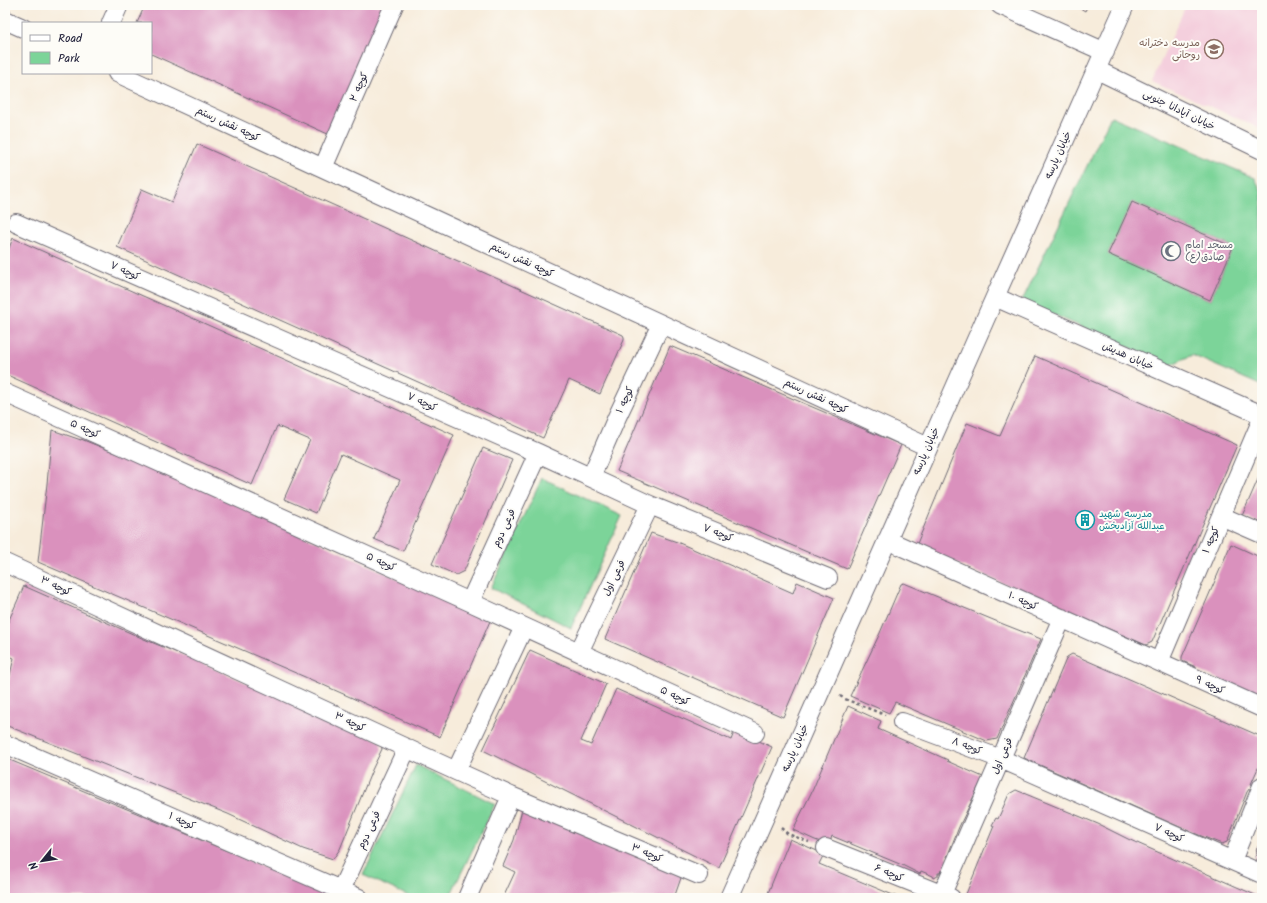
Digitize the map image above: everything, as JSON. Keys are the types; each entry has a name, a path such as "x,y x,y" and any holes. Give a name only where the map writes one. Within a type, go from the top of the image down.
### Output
{"street":[{"path":"111,22 119,5"},
{"name":"کوچه ۲","path":"323,168 394,5"},
{"path":"1000,5 1105,52"},
{"name":"خیابان پارسه","path":"729,898 994,297 1125,5"},
{"path":"5,20 22,28"},
{"name":"خیابان آپادانا جنوبی","path":"1097,70 1262,150"},
{"name":"کوچه نقش رستم","path":"119,74 928,447"},
{"name":"کوچه ۷","path":"16,223 650,504 828,578"},
{"name":"خیابان هدیش","path":"994,297 1262,415"},
{"name":"کوچه ۱","path":"591,477 617,417 661,324"},
{"name":"کوچه ۵","path":"5,393 470,602 755,733"},
{"name":"کوچه ۱","path":"1159,662 1262,419"},
{"name":"فرعی دوم","path":"470,602 538,454"},
{"name":"فرعی اول","path":"579,652 650,504"},
{"path":"1221,516 1262,534"},
{"name":"کوچه ۱۰","path":"887,540 1159,662"},
{"name":"کوچه ۳","path":"5,563 511,796 699,875"},
{"name":"فرعی اول","path":"946,896 1001,759 1062,618"},
{"path":"456,771 524,627"},
{"name":"کوچه ۹","path":"1159,662 1262,708"},
{"name":"کوچه ۸","path":"902,722 1001,759 1075,792"},
{"name":"کوچه ۱","path":"5,744 359,898"},
{"name":"فرعی دوم","path":"341,890 406,748"},
{"path":"1232,861 1262,786"},
{"name":"کوچه ۷","path":"1075,792 1262,874"},
{"path":"467,898 511,796"},
{"name":"کوچه ۶","path":"826,848 946,896"}],"path":[{"path":"823,685 845,699 902,722"},
{"path":"765,816 788,834 826,848"}],"shaded area":[{"name":"مدرسه دخترانه روحانی","path":"1186,5 1262,5 1262,129 1152,81"}],"green space":[{"path":"1111,116 1255,178 1262,193 1262,386 1192,355 1170,365 1022,301","holes":["1132,202 1233,247 1210,300 1108,254"]},
{"path":"542,478 622,516 571,628 491,588"},
{"path":"416,765 495,804 449,898 413,898 363,875"}],"building":[{"path":"145,5 389,5 330,135 152,54 152,22 137,22"},
{"path":"1075,5 1088,5 1085,11"},
{"path":"197,144 623,335 624,340 600,394 569,380 543,438 117,247 142,189 172,202"},
{"name":"مسجد امام صادق(ع)","path":"1132,202 1233,247 1210,300 1108,254"},
{"path":"13,238 454,435 403,551 374,539 400,480 341,454 316,513 284,499 310,440 277,426 252,485 5,374 5,258"},
{"path":"670,346 901,445 847,569 617,471"},
{"name":"مدرسه شهید عبدالله آزادبخش","path":"1035,356 1237,445 1152,642 1146,645 916,546 967,423 1000,436"},
{"path":"52,430 81,439 190,483 490,621 440,737 38,562"},
{"path":"483,448 512,460 464,571 456,575 432,564"},
{"path":"1262,470 1262,524 1242,516"},
{"path":"651,533 677,542 793,593 797,582 834,598 783,717 605,639"},
{"path":"1231,544 1262,558 1262,698 1195,669 1196,667 1182,661 1182,657"},
{"path":"904,583 1041,639 997,739 987,741 895,702 889,713 850,696 901,584"},
{"path":"24,586 380,741 382,749 340,849 333,859 303,849 228,814 5,725 5,695 14,658 5,654 5,629"},
{"path":"530,650 606,684 581,741 591,745 616,689 731,740 735,730 772,747 719,868 483,750"},
{"path":"1072,654 1262,737 1262,759 1251,784 1253,785 1247,792 1227,842 1222,844 1191,832 1024,758 1067,657"},
{"path":"848,706 881,721 878,729 983,777 959,827 947,857 949,858 944,871 941,870 940,873 938,873 938,876 934,878 933,876 921,871 920,874 832,836 829,845 793,830 813,789"},
{"path":"5,758 306,884 340,898 5,898"},
{"path":"1016,790 1098,824 1128,839 1262,898 975,898 966,894 994,826 992,825 996,818 998,819 1009,794"},
{"path":"523,806 682,875 674,898 503,898 515,872 503,866 514,840"},
{"path":"790,839 824,854 819,864 900,898 766,898"},
{"path":"1262,840 1262,863 1257,861 1255,857 1257,847 1259,847"}],"place":[{"name":"مدرسه دخترانه روحانی","path":"1214,49"},
{"name":"مسجد امام صادق(ع)","path":"1171,251"},
{"name":"مدرسه شهید عبدالله آزادبخش","path":"1085,520"}]}
